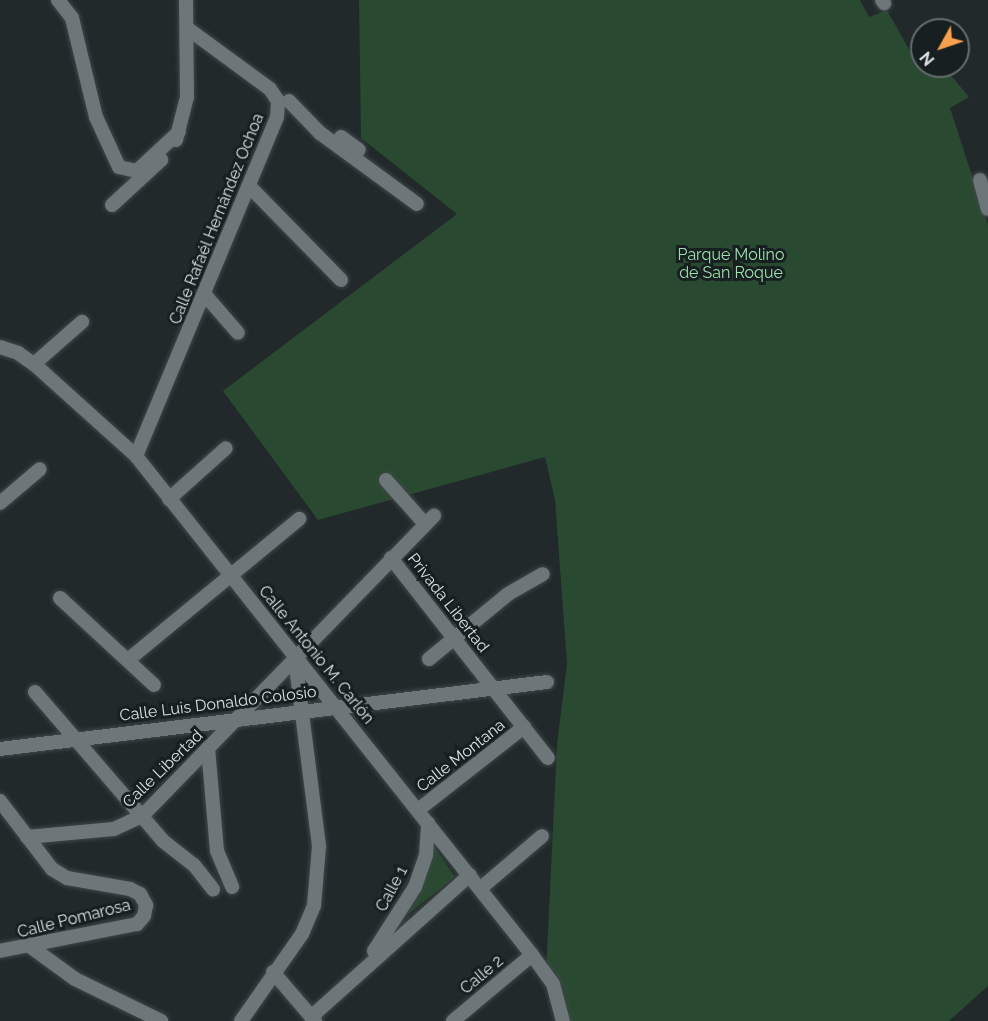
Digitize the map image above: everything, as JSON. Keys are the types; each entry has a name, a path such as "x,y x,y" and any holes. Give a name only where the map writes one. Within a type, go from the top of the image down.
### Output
{"street":[{"path":"57,0 72,18 96,117 119,167 137,171 179,132"},
{"path":"112,205 132,191 173,147 179,132 187,97 186,0"},
{"name":"Calle Rafaél Hernández Ochoa","path":"136,456 206,295 283,101 187,28"},
{"path":"283,101 359,150"},
{"path":"283,101 320,132 417,204"},
{"path":"980,180 988,209"},
{"path":"250,187 341,280"},
{"path":"206,295 238,333"},
{"path":"34,364 82,322"},
{"name":"Calle Antonio M. Carlón","path":"0,347 18,353 34,364 136,456 294,656 336,705 532,955 553,984 563,1021"},
{"path":"169,499 226,448"},
{"path":"0,502 40,469"},
{"name":"Privada Libertad","path":"386,480 429,520 391,558 494,688"},
{"path":"128,660 299,519"},
{"name":"Calle Libertad","path":"27,837 114,829 142,816 391,558"},
{"path":"429,659 508,594 543,574"},
{"path":"60,598 154,685"},
{"path":"241,1021 273,972 302,934 314,906 319,846 294,656"},
{"name":"Calle Luis Donaldo Colosio","path":"0,749 336,705 547,682"},
{"path":"494,688 548,758"},
{"path":"35,692 78,738 163,841 194,865 213,889"},
{"name":"Calle Montana","path":"418,810 524,727"},
{"path":"208,748 217,850 232,887"},
{"path":"0,801 27,837"},
{"name":"Calle 1","path":"366,964 415,887 426,855 428,823"},
{"path":"481,888 542,836"},
{"name":"Calle Pomarosa","path":"0,951 31,947 137,924 144,916 146,905 140,894 130,889 67,878 52,869 27,837"},
{"name":"Calle 1","path":"313,1019 366,964 470,874"},
{"path":"31,947 75,979 161,1021"},
{"name":"Calle 2","path":"453,1021 532,955"},
{"path":"273,972 313,1019"}],"green space":[{"name":"Parque Molino de San Roque","path":"359,0 860,0 869,17 887,10 910,51 910,78 953,78 969,97 950,108 988,225 988,986 949,1021 562,1021 546,973 557,745 567,663 555,500 545,457 318,520 223,391 457,214 361,138"},
{"path":"427,836 455,877 383,934 413,889"}]}
